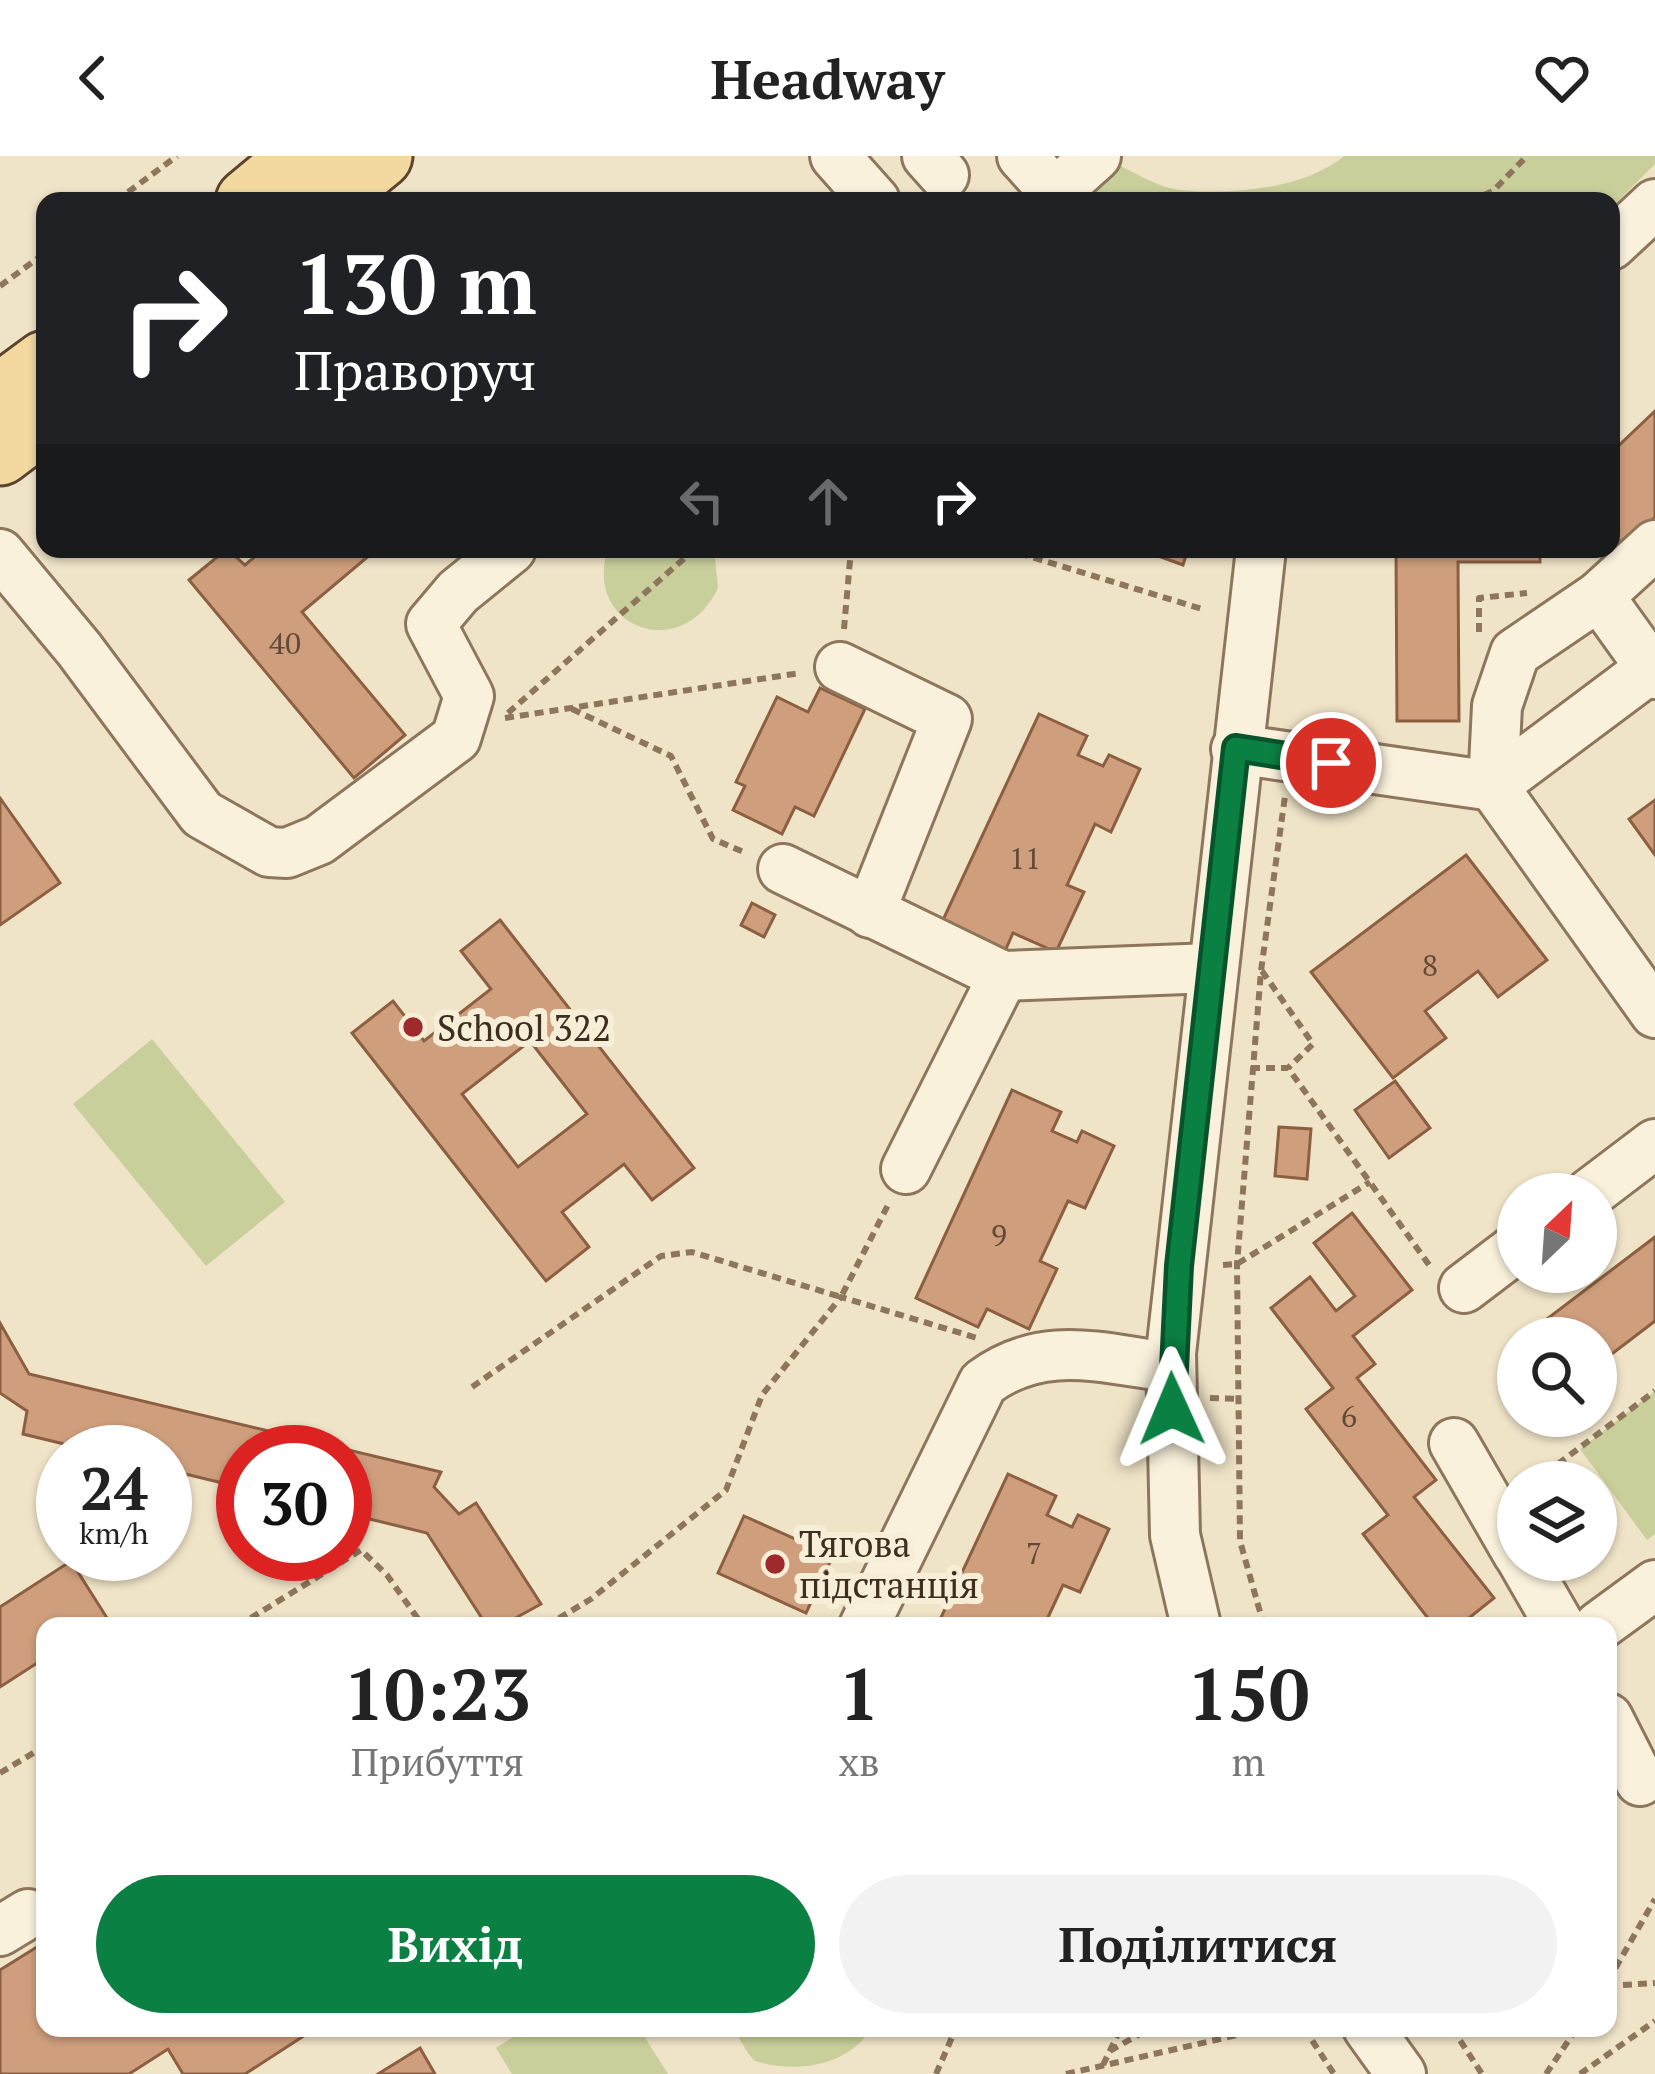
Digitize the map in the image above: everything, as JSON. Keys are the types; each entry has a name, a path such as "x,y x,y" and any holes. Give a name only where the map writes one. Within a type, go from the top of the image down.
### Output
{"main road":[{"path":"259,192 302,156"},
{"path":"337,192 380,156"},
{"path":"0,396 36,370"},
{"path":"0,453 36,426"}],"street":[{"path":"835,156 867,192"},
{"path":"1022,156 1047,192"},
{"path":"1056,192 1096,156"},
{"path":"1620,237 1655,205"},
{"path":"1655,545 1599,596 1515,653 1497,706 1492,786 1655,1013"},
{"path":"0,554 79,649 202,814 269,852 287,853 319,840 456,738 469,696 431,624 458,592 501,558"},
{"path":"1194,1617 1175,1535 1230,968 1236,748 1260,558"},
{"path":"1236,748 1492,786 1653,671 1599,596"},
{"path":"840,667 947,719 870,913"},
{"path":"783,869 1003,976 1230,968"},
{"path":"906,1169 1003,976"},
{"path":"1616,1173 1655,1144"},
{"path":"1464,1288 1497,1263"},
{"path":"868,1617 983,1383 1011,1362 1052,1353 1189,1382"},
{"path":"1454,1443 1497,1517"},
{"path":"1534,1581 1555,1617"},
{"path":"1611,1617 1655,1585"},
{"path":"1617,1736 1640,1781"},
{"path":"1374,2037 1401,2074"}],"path":[{"path":"128,192 177,156"},
{"path":"1490,192 1527,156"},
{"path":"0,286 36,260"},
{"path":"501,719 685,558"},
{"path":"456,738 501,719 840,667 850,558"},
{"path":"1034,558 1202,610"},
{"path":"1480,644 1479,598 1545,592"},
{"path":"571,708 671,756 712,839 783,869"},
{"path":"1261,1617 1240,1540 1237,1264 1261,971 1291,757"},
{"path":"1230,968 1261,971 1313,1044 1288,1068 1251,1068"},
{"path":"1288,1068 1444,1286 1464,1288"},
{"path":"561,1617 591,1599 726,1490 762,1395 841,1297 906,1169"},
{"path":"1208,1266 1237,1264 1370,1182"},
{"path":"472,1387 661,1256 692,1252 997,1340"},
{"path":"1189,1382 1238,1399"},
{"path":"1562,1461 1655,1391"},
{"path":"1225,1540 1240,1540"},
{"path":"253,1617 361,1550 387,1574 417,1617"},
{"path":"0,1773 36,1751"},
{"path":"1617,1968 1655,1899"},
{"path":"1617,1984 1655,1983"},
{"path":"1580,2074 1655,2020"},
{"path":"937,2074 952,2037"},
{"path":"1103,2066 1117,2037"},
{"path":"1110,2051 1134,2037"},
{"path":"1066,2074 1229,2037"},
{"path":"1309,2037 1334,2074"},
{"path":"1458,2037 1482,2074"},
{"path":"1546,2074 1571,2037"}],"green space":[{"path":"1344,156 1655,156 1655,164 1620,199 1620,192 1078,192 1111,161 1172,189 1201,191 1289,183"},
{"path":"607,558 715,558 718,588 702,612 682,625 661,630 640,627 622,616 609,599 604,576"},
{"path":"152,1039 285,1202 206,1266 73,1104"},
{"path":"1655,1391 1655,1534 1647,1540 1617,1499 1617,1461 1589,1461 1580,1449 1596,1437 1617,1437 1617,1420"},
{"path":"513,2037 645,2037 668,2074 512,2074 496,2048"},
{"path":"738,2037 865,2037 836,2059 804,2066 755,2061"}],"building":[{"path":"1655,411 1655,517 1624,546 1620,542 1620,444"},
{"path":"216,558 237,558 245,565 253,558 366,558 302,612 405,735 354,778 189,580"},
{"path":"1396,558 1540,558 1540,562 1458,562 1459,721 1397,721"},
{"path":"820,688 865,709 814,816 795,807 782,834 733,810 745,786 736,782 777,697 808,712"},
{"path":"1039,714 1087,736 1078,755 1103,766 1109,755 1140,769 1111,832 1095,824 1067,885 1084,892 1056,952 1013,933 1005,951 942,922"},
{"path":"0,798 60,883 0,925"},
{"path":"1655,800 1655,855 1629,819"},
{"path":"1466,855 1547,960 1498,997 1478,971 1425,1011 1446,1038 1393,1078 1311,972"},
{"path":"752,903 775,915 764,937 741,925"},
{"path":"500,920 694,1168 652,1200 624,1164 562,1212 589,1247 546,1281 352,1033 393,1001 424,1041 491,989 461,951","holes":["530,1041 587,1114 518,1167 462,1094"]},
{"path":"1395,1081 1430,1128 1389,1158 1355,1110"},
{"path":"1012,1090 1061,1112 1052,1131 1077,1142 1082,1131 1114,1146 1085,1208 1068,1201 1040,1261 1057,1269 1029,1329 987,1309 978,1327 916,1298"},
{"path":"1279,1127 1311,1129 1307,1179 1275,1176"},
{"path":"1352,1213 1412,1290 1353,1336 1375,1364 1357,1378 1436,1480 1414,1497 1494,1598 1470,1617 1427,1617 1363,1534 1388,1515 1306,1409 1333,1388 1271,1308 1310,1277 1336,1311 1355,1296 1314,1243"},
{"path":"1655,1237 1655,1321 1617,1350 1617,1317 1550,1317 1581,1293 1617,1293 1617,1266"},
{"path":"0,1323 29,1374 243,1425 216,1425 216,1481 192,1476 192,1425 36,1425 36,1437 23,1434 27,1411 0,1393"},
{"path":"372,1456 441,1472 434,1487 459,1514 476,1503 541,1604 517,1617 481,1617 427,1533 372,1520"},
{"path":"1008,1474 1056,1496 1047,1515 1072,1527 1078,1515 1109,1529 1080,1592 1063,1585 1048,1617 941,1617"},
{"name":"Тягова пiдстанцiя","path":"744,1516 833,1556 806,1613 718,1573"},
{"path":"40,1581 84,1581 106,1617 36,1617 36,1664 0,1687 0,1607"},
{"path":"36,1948 36,2037 302,2037 245,2074 183,2074 168,2049 129,2074 0,2074 0,1970"},
{"path":"420,2048 435,2074 378,2074"}],"place":[{"name":"School 322","path":"413,1027"},
{"name":"Тягова пiдстанцiя","path":"775,1564"}],"route":[{"path":"1172,1409 1171,1353 1179,1266 1236,748 1331,763"}]}
